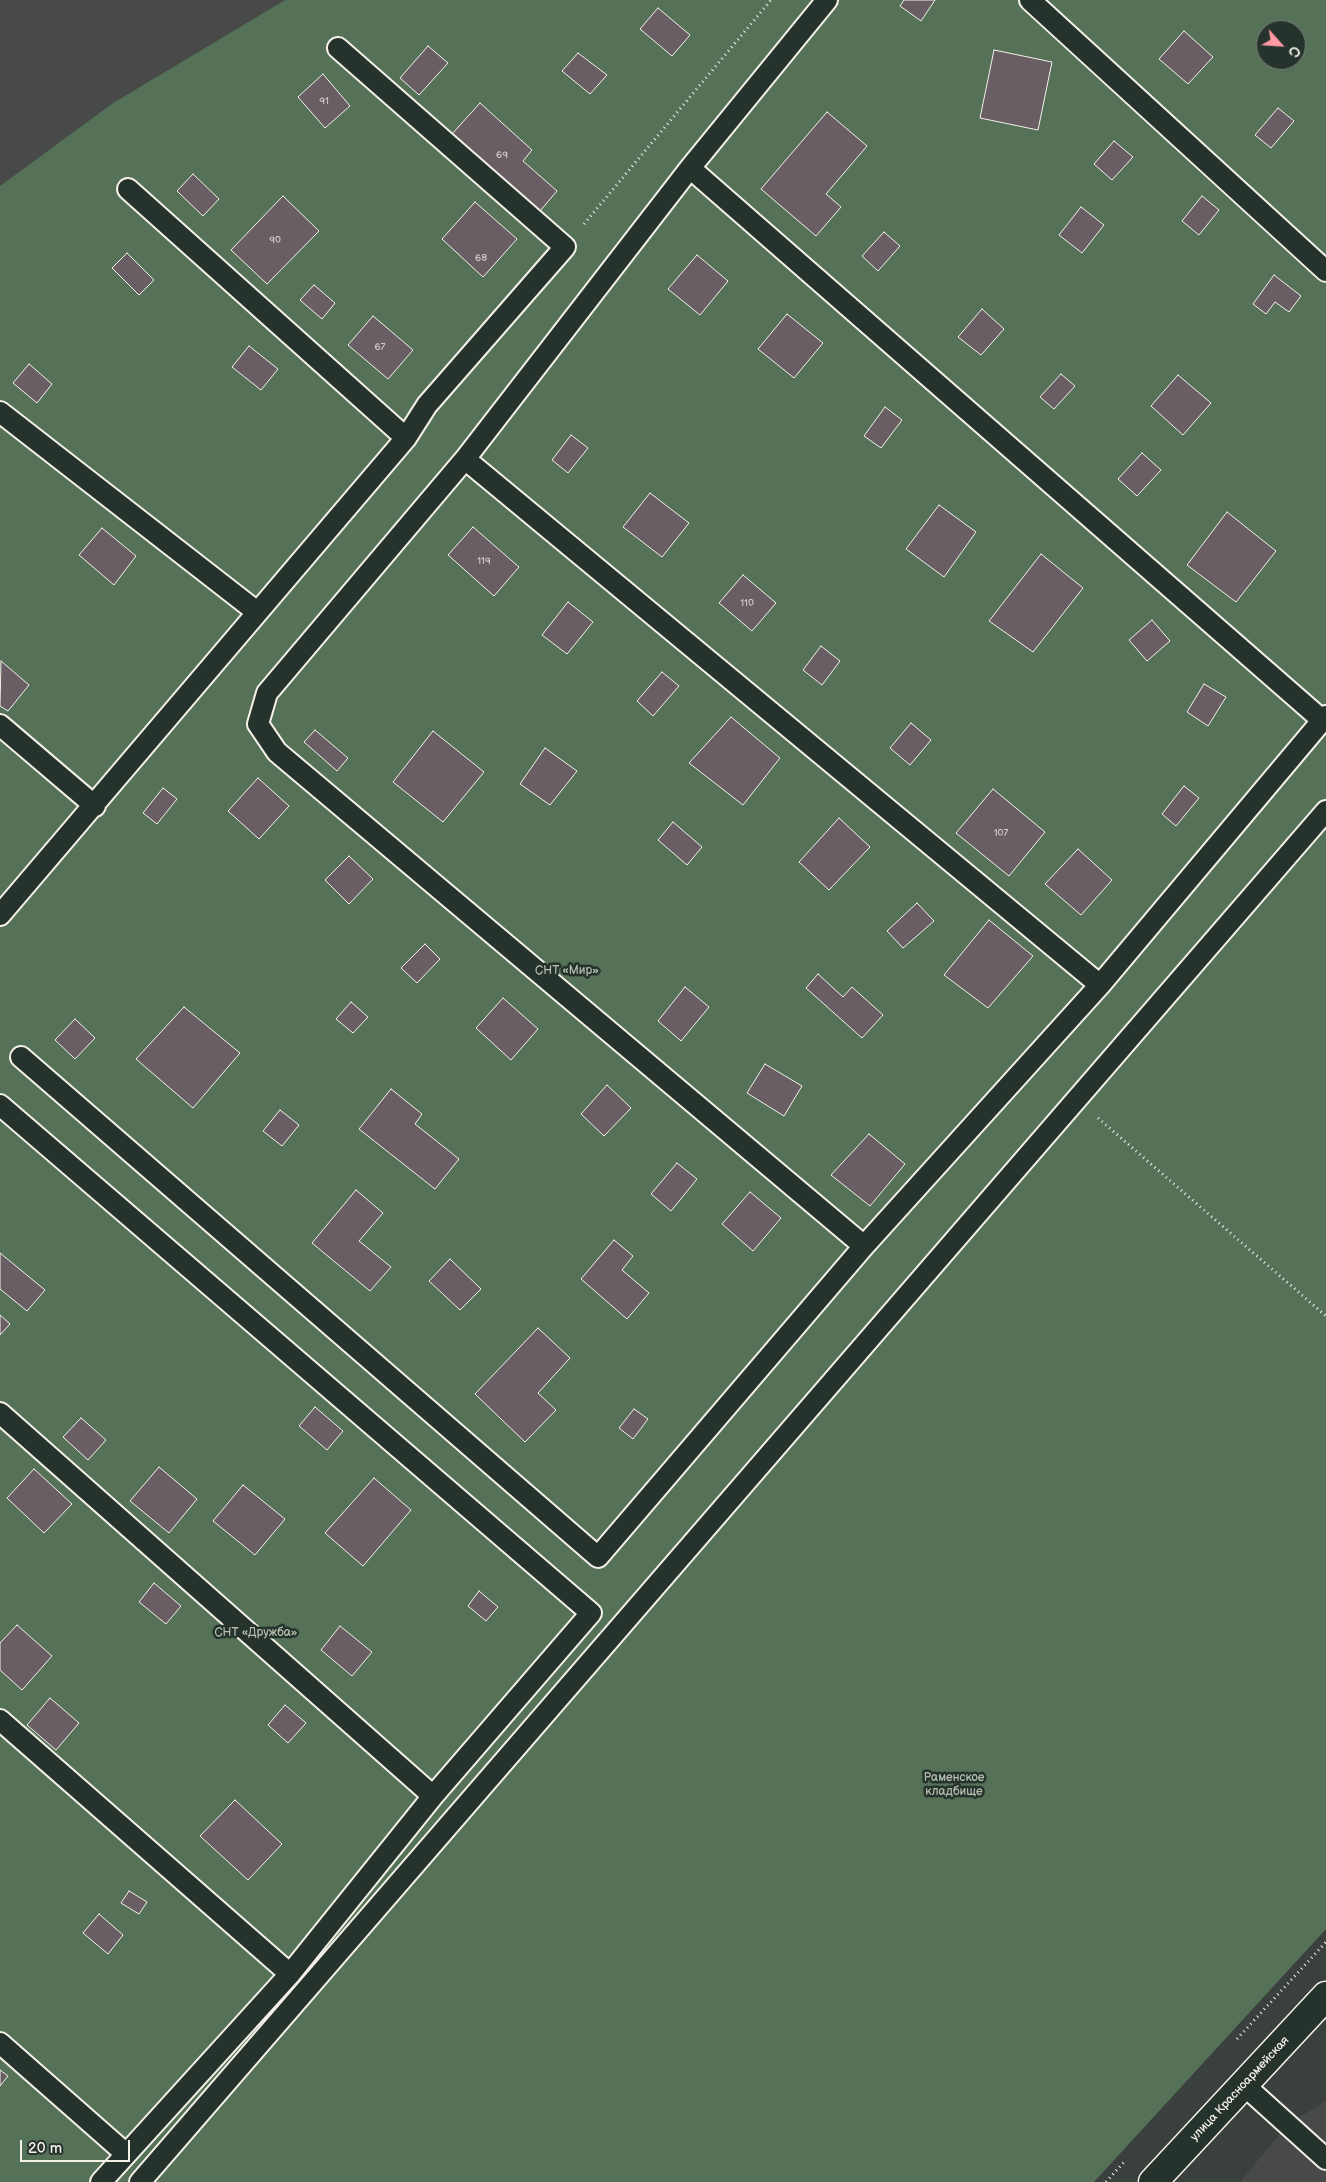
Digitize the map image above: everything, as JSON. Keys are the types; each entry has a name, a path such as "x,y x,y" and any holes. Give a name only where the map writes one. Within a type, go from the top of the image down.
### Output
{"main road":[{"name":"улица Красноармейская","path":"1153,2182 1326,1996"}],"lane":[{"path":"827,0 690,168 465,459 267,693 258,724 277,752 864,1246"},
{"path":"1030,0 1326,271"},
{"path":"0,915 95,806 406,438 427,405 565,247 338,48"},
{"path":"21,1057 598,1557 864,1246 1100,985 1324,718 690,168"},
{"path":"128,189 406,438"},
{"path":"0,412 257,612"},
{"path":"465,459 1100,985"},
{"path":"0,725 95,806"},
{"path":"140,2182 1326,811"},
{"path":"0,1105 592,1613 433,1796 290,1974 101,2182"},
{"path":"0,1413 433,1796"},
{"path":"0,1720 290,1974"},
{"path":"0,2044 125,2154"},
{"path":"1244,2085 1326,2160"}],"path":[{"path":"565,247 771,0"},
{"path":"1076,1098 1326,1316"}],"shaded area":[{"path":"0,0 285,0 113,103 0,186"},
{"path":"1326,2101 1326,2182 1240,2182 1288,2124"}],"green space":[{"path":"285,0 1326,0 1326,1929 1094,2182 0,2182 0,186 113,103"}],"building":[{"path":"904,0 935,0 921,21 900,6"},
{"path":"658,8 690,35 672,56 640,29"},
{"path":"1184,31 1213,57 1188,84 1159,59"},
{"path":"428,46 448,63 419,95 400,78"},
{"path":"994,50 1052,62 1038,130 980,118"},
{"path":"578,53 607,75 590,94 562,71"},
{"path":"323,74 350,106 325,128 298,97"},
{"path":"480,103 532,150 523,161 557,191 540,211 452,134"},
{"path":"1278,108 1294,121 1271,148 1255,135"},
{"path":"827,112 867,146 826,194 841,207 816,236 761,189"},
{"path":"1114,141 1133,157 1112,180 1094,164"},
{"path":"193,174 219,199 203,216 177,191"},
{"path":"283,196 319,231 267,284 231,250"},
{"path":"1202,196 1219,210 1199,235 1182,221"},
{"path":"475,202 517,239 483,277 442,239"},
{"path":"1081,207 1104,225 1082,253 1059,235"},
{"path":"884,232 900,246 878,271 862,256"},
{"path":"127,253 154,280 139,295 112,268"},
{"path":"697,255 728,281 700,315 668,289"},
{"path":"1274,275 1301,296 1289,312 1275,302 1266,314 1253,304"},
{"path":"314,285 335,303 322,319 300,300"},
{"path":"982,309 1004,329 981,355 958,337"},
{"path":"787,314 823,343 794,378 758,349"},
{"path":"373,316 413,350 388,379 348,345"},
{"path":"249,346 278,369 261,390 232,367"},
{"path":"29,364 52,384 37,403 13,383"},
{"path":"1061,374 1075,386 1054,409 1040,397"},
{"path":"1178,375 1211,403 1183,435 1151,406"},
{"path":"885,407 902,420 881,448 864,436"},
{"path":"571,435 588,448 568,473 552,460"},
{"path":"1142,453 1161,470 1137,496 1118,479"},
{"path":"650,493 689,523 662,557 623,527"},
{"path":"939,505 976,532 944,577 906,549"},
{"path":"1227,512 1276,551 1236,602 1187,565"},
{"path":"473,527 519,567 494,596 448,555"},
{"path":"102,528 136,556 114,585 79,555"},
{"path":"1041,554 1083,588 1033,652 989,621"},
{"path":"743,575 776,603 752,631 719,603"},
{"path":"568,602 593,622 567,654 542,635"},
{"path":"1152,620 1170,641 1147,661 1129,640"},
{"path":"821,646 840,661 822,685 803,670"},
{"path":"1,661 29,685 8,711 0,706"},
{"path":"662,672 679,686 653,716 637,701"},
{"path":"1204,684 1226,697 1208,726 1187,712"},
{"path":"731,717 780,758 743,805 689,763"},
{"path":"911,723 931,740 910,765 890,748"},
{"path":"315,730 348,758 337,771 304,742"},
{"path":"433,731 484,772 443,822 393,782"},
{"path":"545,748 577,771 550,805 520,784"},
{"path":"258,778 289,806 259,839 228,811"},
{"path":"1184,786 1199,798 1176,826 1162,814"},
{"path":"163,788 177,799 157,824 143,813"},
{"path":"993,789 1045,832 1009,876 956,833"},
{"path":"839,818 870,847 829,890 799,862"},
{"path":"673,822 702,847 687,865 658,840"},
{"path":"1078,849 1112,880 1081,915 1045,884"},
{"path":"349,856 373,879 349,904 325,880"},
{"path":"917,903 934,921 903,948 887,931"},
{"path":"989,920 1033,956 988,1008 944,975"},
{"path":"425,944 440,959 417,983 401,968"},
{"path":"818,974 843,997 852,987 883,1015 862,1038 806,988"},
{"path":"685,987 709,1007 681,1041 658,1021"},
{"path":"503,998 538,1029 511,1060 476,1028"},
{"path":"351,1002 368,1017 353,1033 336,1019"},
{"path":"184,1007 240,1053 193,1108 136,1059"},
{"path":"75,1019 95,1038 75,1059 55,1040"},
{"path":"765,1064 802,1086 784,1116 747,1093"},
{"path":"607,1085 631,1108 604,1136 581,1114"},
{"path":"391,1089 422,1114 415,1124 459,1159 435,1189 359,1129"},
{"path":"280,1110 299,1125 282,1146 263,1131"},
{"path":"869,1134 905,1164 870,1206 831,1175"},
{"path":"677,1163 697,1179 671,1211 651,1194"},
{"path":"356,1190 383,1213 359,1241 391,1267 370,1291 312,1243"},
{"path":"750,1192 781,1218 753,1251 722,1224"},
{"path":"614,1240 633,1256 622,1270 649,1293 627,1319 581,1279"},
{"path":"0,1253 45,1290 27,1311 0,1289"},
{"path":"450,1259 481,1289 460,1310 429,1281"},
{"path":"0,1315 10,1324 0,1335"},
{"path":"538,1328 570,1358 538,1393 556,1410 525,1442 475,1394"},
{"path":"315,1407 343,1431 327,1450 299,1426"},
{"path":"634,1409 648,1419 633,1439 619,1428"},
{"path":"81,1418 106,1440 88,1460 63,1437"},
{"path":"159,1467 197,1499 169,1533 130,1501"},
{"path":"34,1469 72,1504 44,1533 7,1498"},
{"path":"374,1478 411,1510 363,1566 325,1533"},
{"path":"243,1485 285,1519 255,1555 213,1521"},
{"path":"154,1583 181,1606 166,1624 139,1602"},
{"path":"479,1591 498,1607 486,1621 468,1606"},
{"path":"17,1625 52,1656 22,1690 0,1670 0,1643"},
{"path":"340,1626 372,1652 352,1676 321,1650"},
{"path":"50,1698 79,1723 56,1750 27,1725"},
{"path":"285,1705 306,1723 288,1743 268,1725"},
{"path":"235,1800 282,1844 248,1880 200,1836"},
{"path":"129,1891 147,1902 139,1914 121,1903"},
{"path":"99,1914 123,1935 108,1954 83,1933"},
{"path":"0,2070 8,2076 0,2086"}],"park label":[{"name":"СНТ «Мир»","path":"567,971"},
{"name":"СНТ «Дружба»","path":"256,1633"},
{"name":"Раменское кладбище","path":"954,1785"}]}
